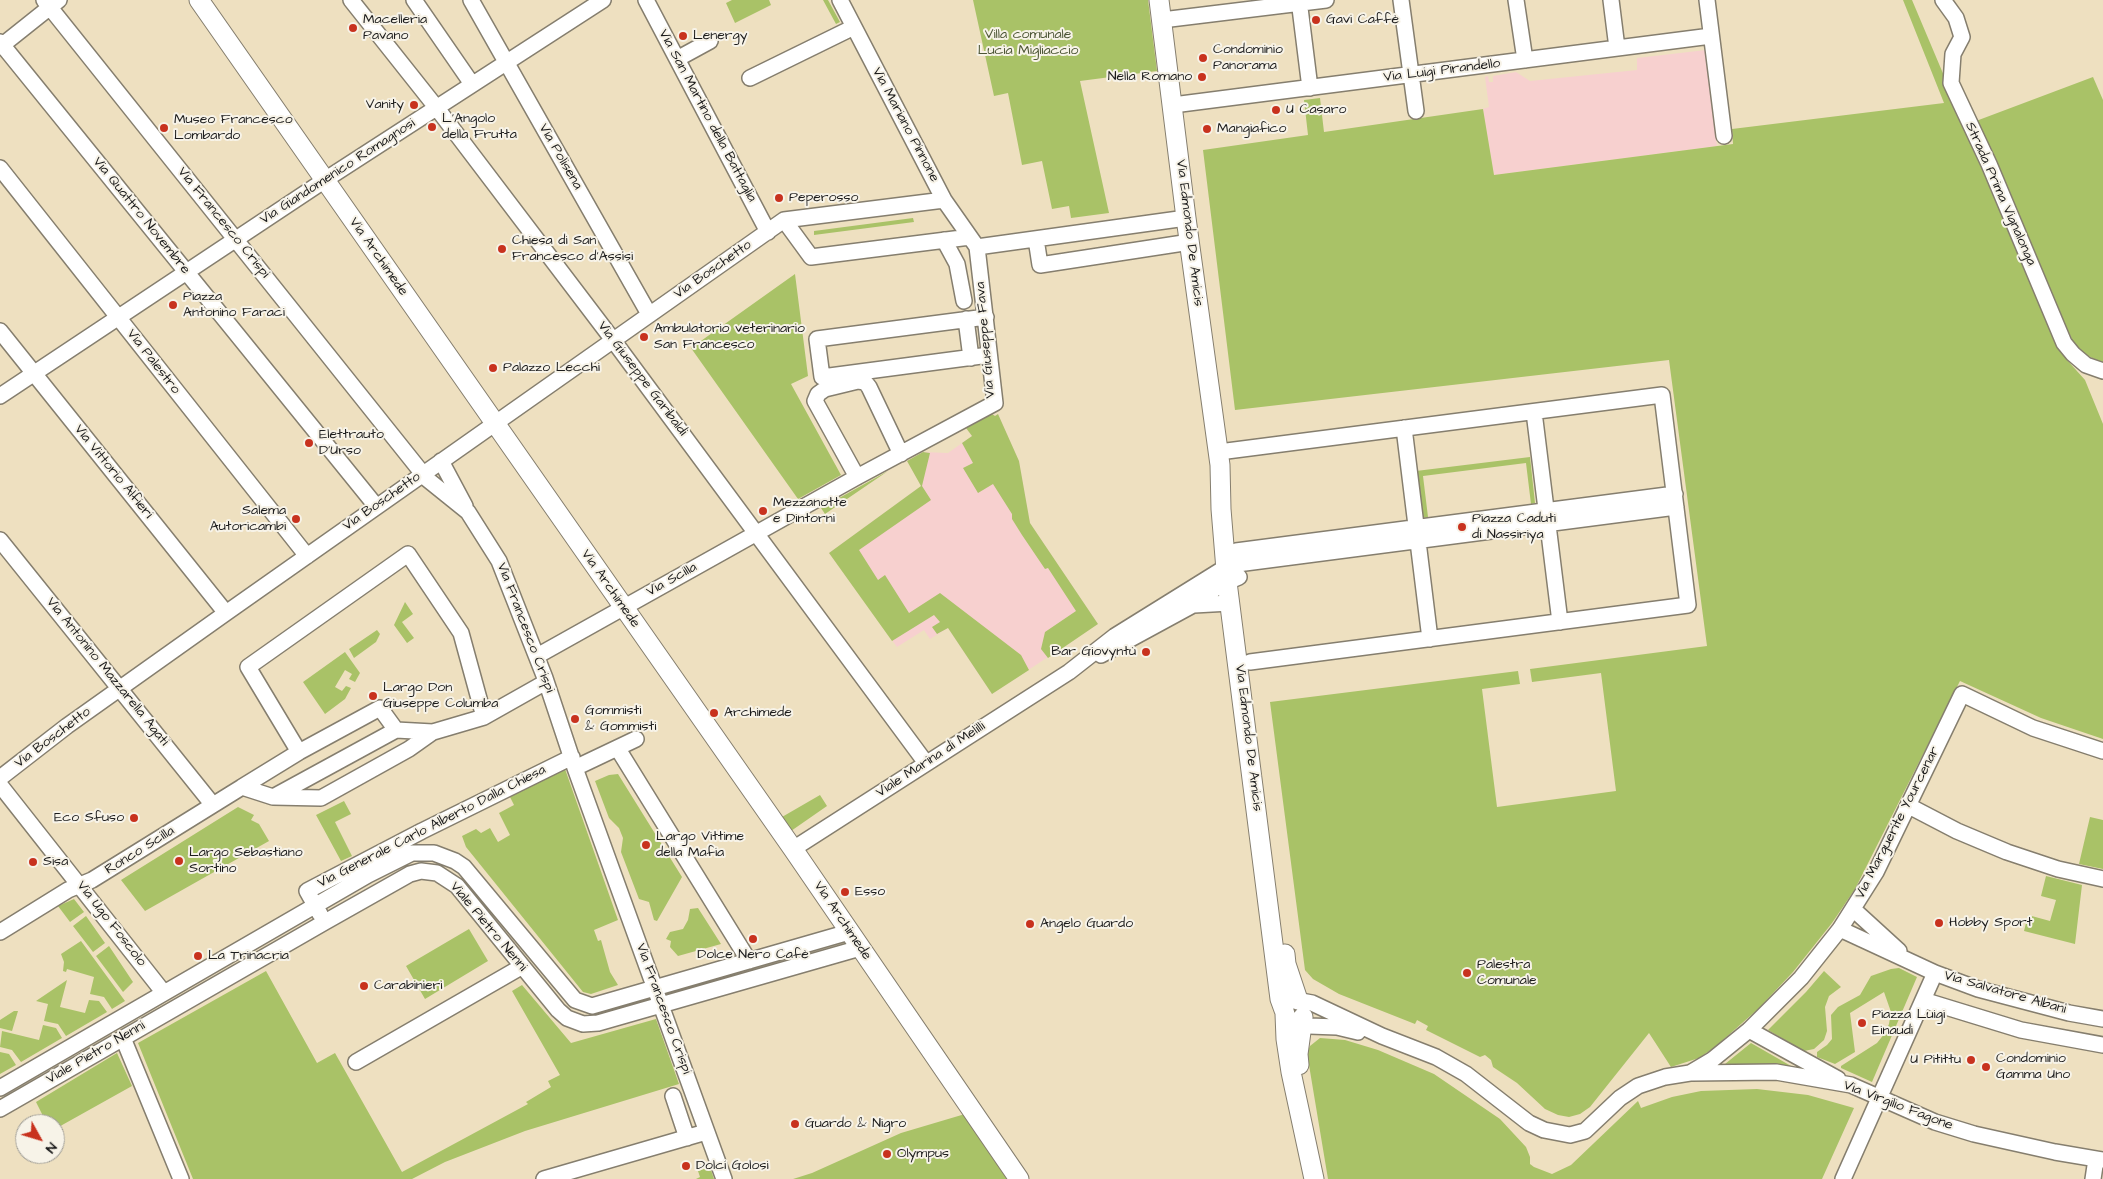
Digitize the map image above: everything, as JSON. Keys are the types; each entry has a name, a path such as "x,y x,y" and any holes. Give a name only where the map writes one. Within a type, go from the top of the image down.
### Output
{"main road":[{"name":"Via Archimede","path":"199,0 793,850 1019,1179"},
{"name":"Via Edmondo De Amicis","path":"1159,0 1186,218 1220,458 1230,504 1233,568 1250,662 1286,964 1297,1011"},
{"name":"Via Edmondo De Amicis","path":"1233,568 1230,602 1280,999 1297,1011"},
{"path":"1297,1011 1286,1039 1314,1179"},
{"path":"1297,1011 1298,1054 1304,1124"}],"street":[{"name":"Via Giuseppe Garibaldi","path":"352,0 613,340 926,764"},
{"path":"414,0 472,84"},
{"name":"Via Polisena","path":"471,0 649,314"},
{"name":"Via Giandomenico Romagnosi","path":"0,396 324,180 603,0"},
{"name":"Via San Martino della Battaglia","path":"646,0 768,232"},
{"name":"Via Mariano Pinnone","path":"840,0 944,200 973,242"},
{"path":"1162,20 1326,0"},
{"path":"1401,0 1416,111"},
{"path":"1516,0 1525,60"},
{"path":"1611,0 1617,48"},
{"path":"1707,0 1724,136"},
{"name":"Strada Prima Vignalonga","path":"1943,0 1956,18 1962,37 1953,54 1951,82 1989,164 2064,344 2086,365 2103,371"},
{"path":"1,44 51,2"},
{"name":"Via Francesco Crispi","path":"51,2 422,474 468,512 499,561 537,656 724,1179"},
{"path":"1299,2 1310,88"},
{"path":"750,78 854,27"},
{"name":"Via Luigi Pirandello","path":"1173,105 1711,36"},
{"path":"677,59 710,41"},
{"name":"Via Quattro Novembre","path":"1,44 376,506"},
{"name":"Via Palestro","path":"0,168 307,556"},
{"path":"944,200 784,220 811,257 944,240 973,242 1036,239 1186,218"},
{"name":"Via Boschetto","path":"0,778 120,688 784,220"},
{"path":"1164,221 1167,245"},
{"path":"1036,239 1040,265 1190,242"},
{"path":"944,240 957,264 964,301"},
{"name":"Via Giuseppe Fava","path":"756,534 994,403 986,317 973,242"},
{"path":"986,317 817,339 822,377 989,355"},
{"path":"966,319 971,358"},
{"name":"Via Vittorio Alfieri","path":"0,332 226,613"},
{"path":"857,477 815,401 818,394 825,389 858,381 865,382 901,454"},
{"path":"1220,458 1404,428 1662,395 1688,605 1250,662"},
{"path":"1534,412 1560,622"},
{"path":"1404,428 1430,639"},
{"path":"441,460 468,512"},
{"path":"1233,568 1417,534 1675,501"},
{"name":"Via Scilla","path":"537,656 756,534"},
{"name":"Via Antonino Mazzarella Agati","path":"0,540 120,688 220,801"},
{"path":"299,752 248,666 408,554 461,632 484,717"},
{"name":"Viale Marina di Melilli","path":"1068,672 1193,606 1233,568"},
{"name":"Viale Marina di Melilli","path":"793,850 1068,672 1115,636 1233,568"},
{"path":"1193,606 1230,602"},
{"path":"273,798 396,730 433,732 484,717 546,682"},
{"name":"Via Marguerite Yourcenar","path":"1382,1036 1436,1057 1480,1084 1529,1123 1549,1132 1562,1134 1570,1135 1585,1131 1620,1098 1638,1086 1666,1077 1690,1073 1728,1049 1800,978 1840,929 1876,872 1962,694 2034,728 2103,751"},
{"name":"Ronco Scilla","path":"0,932 68,890 92,880 299,752 380,708 396,730"},
{"path":"242,787 273,798 321,798 410,749 433,732"},
{"name":"Via Generale Carlo Alberto Dalla Chiesa","path":"315,905 308,890 422,831 574,762 618,749 636,739"},
{"path":"618,749 749,961"},
{"name":"Via Ugo Foscolo","path":"0,785 80,885 159,996 162,1015"},
{"path":"1909,806 1957,831 2006,852 2058,869 2103,879"},
{"path":"421,870 422,831"},
{"name":"Viale Pietro Nenni","path":"0,1088 315,905 412,853 434,853 454,861 473,876 575,1000"},
{"path":"448,879 454,861"},
{"name":"Viale Pietro Nenni","path":"0,1109 325,922 410,874 421,870 430,871 448,879 457,886 521,967 567,1018"},
{"path":"315,905 325,922"},
{"path":"1853,909 1909,960"},
{"path":"1840,929 1909,960"},
{"path":"850,932 592,1006 575,1000 567,1018 582,1024 592,1024 662,1006 860,948"},
{"name":"Via Salvatore Albani","path":"1909,960 1935,973 1978,989 2070,1013 2103,1019"},
{"path":"356,1062 521,967"},
{"path":"1843,1179 1935,973"},
{"path":"178,984 188,1000"},
{"path":"1922,1000 1970,1016 2063,1039 2103,1046"},
{"path":"592,1006 592,1024"},
{"path":"1297,1011 1324,1027 1337,1027 1382,1036"},
{"path":"1297,1011 1382,1036"},
{"path":"2063,1039 2070,1013"},
{"path":"1749,1030 1851,1085"},
{"path":"123,1038 181,1179"},
{"name":"Via Virgilio Fagone","path":"1690,1073 1776,1072 1851,1085 1935,1122 1974,1134 2055,1152 2099,1159"},
{"path":"673,1096 687,1138"},
{"path":"544,1179 706,1132"},
{"path":"2093,1179 2099,1159"}],"shaded area":[{"path":"1706,50 1717,146 1494,175 1483,109 1489,107 1485,77 1488,76 1489,82 1493,82 1493,76 1516,72 1530,81 1637,70 1637,58"},
{"path":"992,414 995,416 998,414 1019,461 1030,523 1098,624 992,694 948,628 930,639 924,630 897,647 829,553 921,486 907,461 923,452 948,453 972,436 966,428"}],"green space":[{"path":"732,0 769,0 771,5 735,23 726,3"},
{"path":"823,0 828,0 840,22 836,24"},
{"name":"Villa comunale Lucia Migliaccio","path":"973,0 1148,0 1157,71 1080,81 1109,213 1071,218 1069,206 1052,209 1042,161 1022,165 1008,93 994,96"},
{"path":"1903,0 1912,0 2056,341 2068,361 2085,380 2103,424 2103,739 2041,718 1960,681 1855,889 1832,923 1793,972 1758,1009 1715,1047 1699,1058 1671,1067 1649,1033 1590,1107 1580,1114 1569,1117 1558,1115 1545,1109 1517,1083 1493,1067 1491,1060 1485,1055 1480,1057 1426,1030 1428,1026 1417,1020 1415,1024 1339,994 1313,979 1305,970 1270,702 1518,671 1520,684 1482,689 1497,807 1616,791 1601,673 1532,682 1530,669 1707,646 1669,360 1235,410 1203,150 1308,135 1304,100 1320,98 1324,132 1483,109 1494,175 1733,144 1732,129 1944,103"},
{"path":"2093,77 2103,100 2103,363 2082,353 2073,342 1976,121"},
{"path":"913,218 914,222 814,235 814,231"},
{"path":"795,274 808,376 791,384 841,475 798,499 691,348"},
{"path":"992,414 995,416 998,414 1019,461 1030,523 1098,624 1048,658 1041,649 1045,632 1076,611 1048,568 1045,569 1022,535 1012,519 1012,514 993,484 978,493 963,468 973,463 962,443 972,436 966,428"},
{"path":"923,452 930,453 922,486 931,500 859,550 878,580 885,575 909,613 940,593 1021,655 1029,670 992,694 948,628 937,634 932,627 940,622 934,615 892,641 829,553 921,486 907,461"},
{"path":"1530,457 1535,503 1531,504 1526,463 1423,476 1428,517 1422,518 1416,471"},
{"path":"888,471 825,514 821,508"},
{"path":"405,602 413,614 402,622 414,638 407,643 394,625"},
{"path":"377,630 380,634 376,642 354,658 349,649"},
{"path":"345,652 360,673 355,682 349,679 352,674 345,670 335,687 342,691 346,686 351,688 345,699 325,714 303,682"},
{"path":"565,769 618,920 594,930 598,941 601,940 610,972 618,985 591,994 583,992 466,847 462,836 476,829 481,833 490,828 498,842 510,835 499,813 514,805 510,797"},
{"path":"618,774 682,877 657,921 654,920 649,902 639,899 621,852 623,838 619,828 609,818 595,781 609,775"},
{"path":"820,795 827,806 791,831 782,817"},
{"path":"344,801 351,814 335,822 352,856 341,861 316,815"},
{"name":"Largo Sebastiano Sortino","path":"238,807 254,815 251,820 259,824 269,841 145,911 121,880"},
{"path":"2090,817 2103,820 2103,869 2079,864"},
{"path":"2046,876 2082,885 2075,944 2024,931 2028,915 2050,921 2056,900 2041,896"},
{"path":"74,899 84,912 70,922 58,906"},
{"path":"698,908 721,944 678,956 670,947 671,941 666,939 670,932 683,929 688,920 690,909"},
{"path":"86,916 105,943 93,952 73,926"},
{"path":"469,929 488,961 425,999 406,966"},
{"path":"81,941 125,1001 112,1009 104,997 90,994 94,977 67,969 66,972 63,971 64,962 61,954"},
{"path":"109,946 133,982 123,992 96,956"},
{"path":"1899,968 1917,977 1872,1082 1841,1068 1841,1066 1877,1043 1885,1033 1891,1012 1884,992 1850,1013 1855,1052 1835,1064 1817,1057 1817,1052 1832,1039 1831,1015 1838,1007 1860,995 1871,976"},
{"path":"266,971 317,1063 335,1053 402,1172 528,1104 526,1102 551,1087 548,1081 560,1075 512,991 522,985 571,1043 656,1019 679,1084 525,1131 445,1162 412,1179 193,1179 138,1043"},
{"path":"1824,971 1841,987 1829,996 1825,1007 1827,1031 1824,1040 1814,1049 1804,1051 1768,1030"},
{"path":"67,980 60,1007 85,1013 89,1000 99,1001 107,1012 66,1036 58,1024 44,1021 48,1004 36,1001"},
{"path":"14,1011 18,1011 12,1031 0,1028 0,1020"},
{"path":"43,1025 56,1028 62,1038 21,1062 12,1050 0,1047 2,1031 39,1040"},
{"path":"1320,1038 1345,1040 1378,1050 1434,1074 1500,1119 1526,1147 1530,1157 1530,1164 1552,1174 1571,1165 1638,1101 1641,1108 1672,1097 1701,1091 1757,1089 1808,1095 1854,1108 1822,1179 1328,1179 1307,1053 1310,1046"},
{"path":"1751,1043 1791,1066 1725,1064"},
{"path":"0,1052 9,1054 16,1065 0,1074"},
{"path":"117,1053 132,1086 65,1123 65,1114 42,1114 36,1102"},
{"path":"965,1114 1010,1179 793,1179 812,1173 901,1133"},
{"path":"710,1167 714,1179 696,1179 700,1177 698,1171"}],"place":[{"name":"Gavi Caffè","path":"1316,20"},
{"name":"Macelleria Pavano","path":"353,28"},
{"name":"Lenergy","path":"683,36"},
{"name":"Condominio Panorama","path":"1203,58"},
{"name":"Nella Romano","path":"1202,77"},
{"name":"Vanity","path":"414,105"},
{"name":"U Casaro","path":"1276,110"},
{"name":"L'Angolo della Frutta","path":"432,127"},
{"name":"Museo Francesco Lombardo","path":"164,128"},
{"name":"Mangiafico","path":"1207,129"},
{"name":"Peperosso","path":"779,198"},
{"name":"Chiesa di San Francesco d'Assisi","path":"502,249"},
{"name":"Piazza Antonino Faraci","path":"173,305"},
{"name":"Ambulatorio veterinario San Francesco","path":"644,337"},
{"name":"Palazzo Lecchi","path":"493,368"},
{"name":"Elettrauto D'Urso","path":"309,443"},
{"name":"Mezzanotte e Dintorni","path":"763,511"},
{"name":"Salema Autoricambi","path":"296,519"},
{"name":"Piazza Caduti di Nassiriya","path":"1462,527"},
{"name":"Bar Giovyntù","path":"1146,652"},
{"name":"Largo Don Giuseppe Columba","path":"373,696"},
{"name":"Archimede","path":"714,713"},
{"name":"Gommisti & Gommisti","path":"575,719"},
{"name":"Eco Sfuso","path":"134,818"},
{"name":"Largo Vittime della Mafia","path":"646,845"},
{"name":"Largo Sebastiano Sortino","path":"179,861"},
{"name":"Sisa","path":"33,862"},
{"name":"Esso","path":"845,892"},
{"name":"Hobby Sport","path":"1939,923"},
{"name":"Angelo Guardo","path":"1030,924"},
{"name":"Dolce Nero Cafè","path":"753,939"},
{"name":"La Trinacria","path":"198,956"},
{"name":"Palestra Comunale","path":"1467,973"},
{"name":"Carabinieri","path":"364,986"},
{"name":"Piazza Luigi Einaudi","path":"1862,1023"},
{"name":"U Pitittu","path":"1971,1060"},
{"name":"Condominio Gamma Uno","path":"1986,1067"},
{"name":"Guardo & Nigro","path":"795,1124"},
{"name":"Olympus","path":"887,1154"},
{"name":"Dolci Golosi","path":"686,1166"}]}
